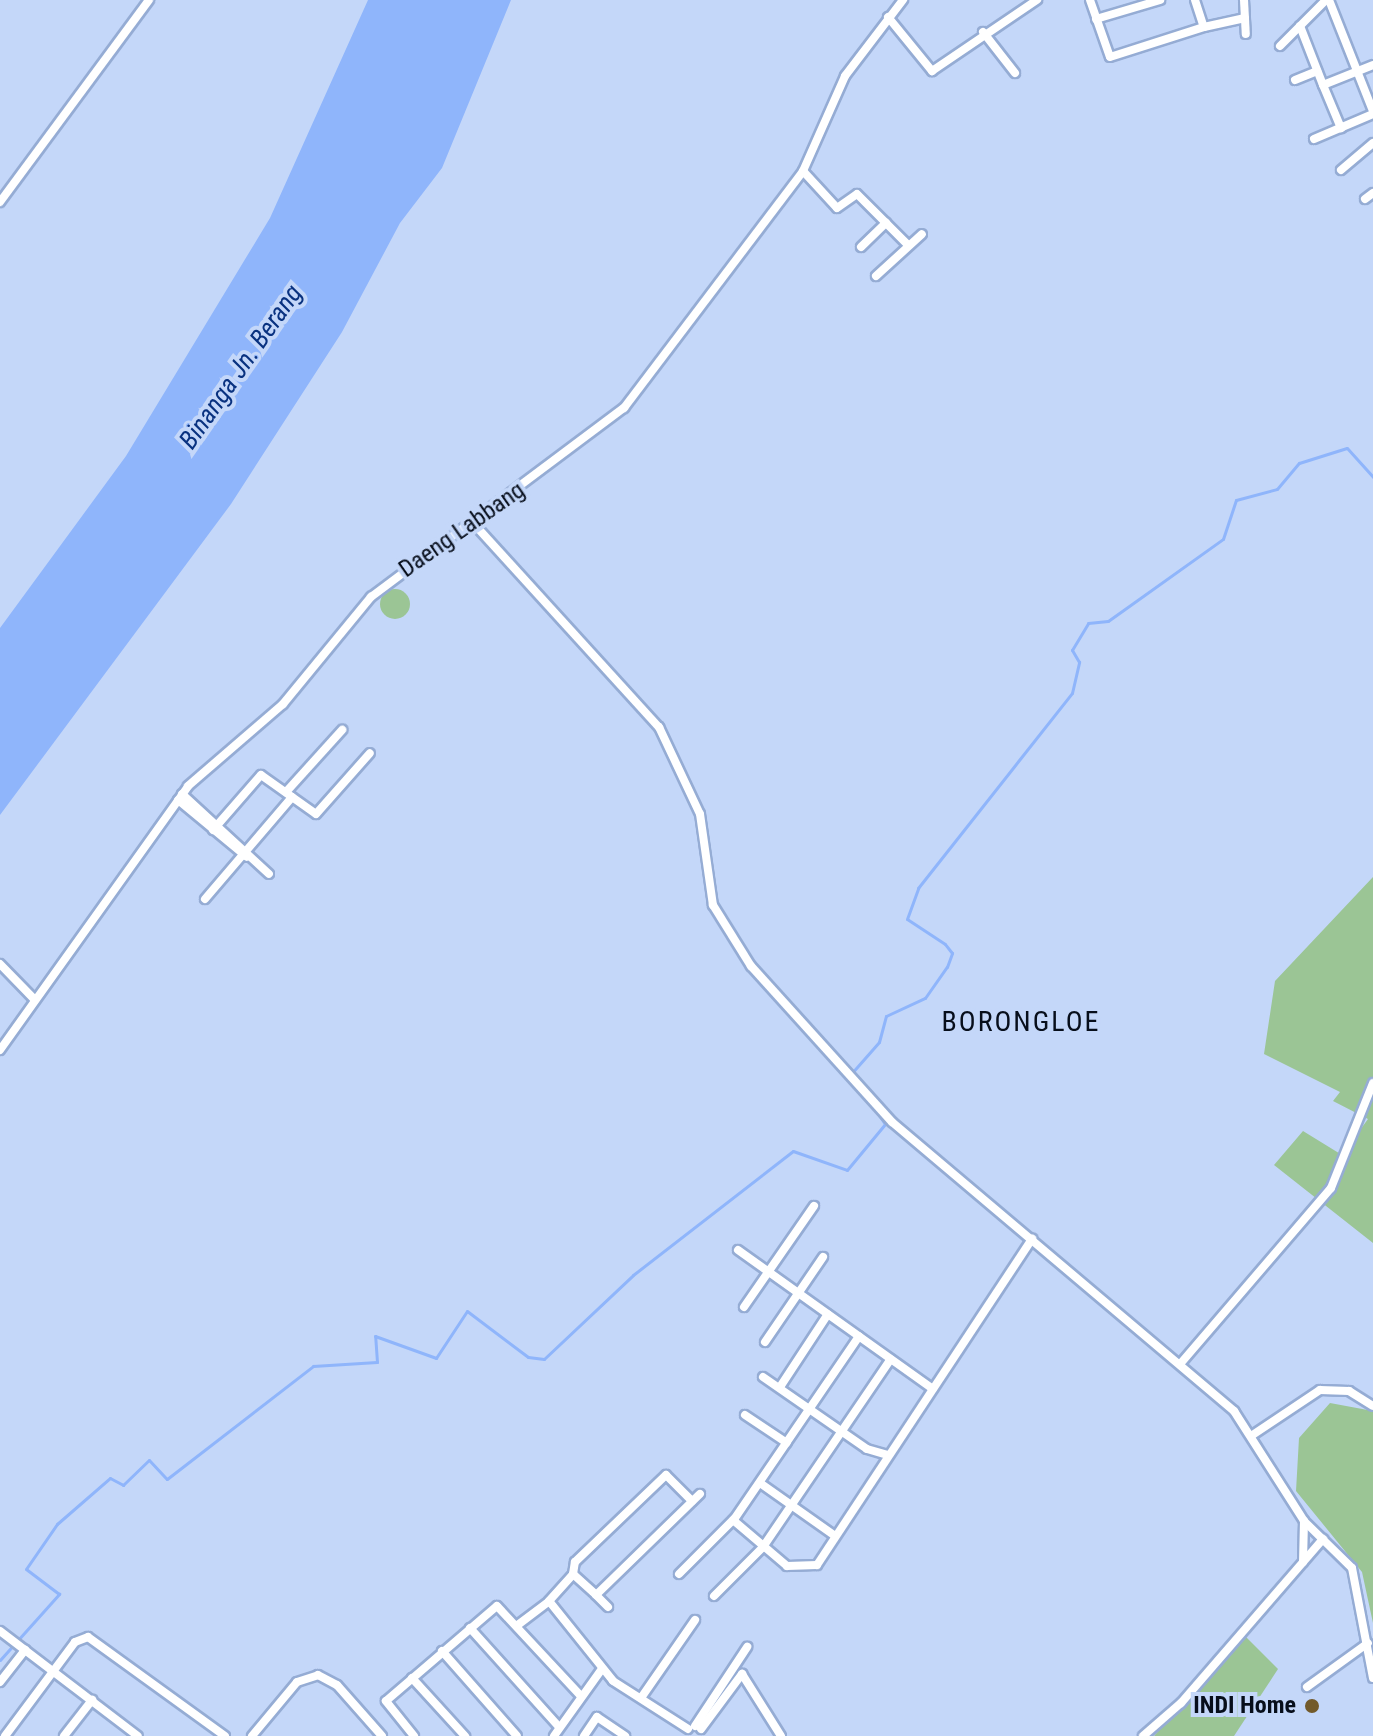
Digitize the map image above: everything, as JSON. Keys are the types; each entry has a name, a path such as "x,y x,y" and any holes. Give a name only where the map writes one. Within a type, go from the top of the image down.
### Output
{"street":[{"path":"0,202 149,0"},
{"name":"Daeng Labbang","path":"0,1050 180,797 286,700 371,597 474,524 624,408 803,171 830,102 903,0"},
{"path":"888,17 932,71 1014,4 1037,0"},
{"path":"1090,0 1110,57 1204,27 1245,18"},
{"path":"1096,19 1160,0"},
{"path":"1195,0 1204,27"},
{"path":"1244,0 1246,34"},
{"path":"1280,46 1327,0 1373,113 1314,139"},
{"path":"1300,26 1341,128"},
{"path":"983,32 1015,73"},
{"path":"1323,85 1373,65"},
{"path":"1295,80 1317,71"},
{"path":"1341,170 1373,143"},
{"path":"803,171 837,208 857,194 908,245"},
{"path":"861,247 886,223"},
{"path":"876,276 922,234"},
{"path":"474,524 659,727 700,814 712,899 736,948 892,1122 1220,1395 1251,1436 1304,1521 1355,1576 1373,1678"},
{"path":"205,899 247,855 289,794 342,730"},
{"path":"216,828 261,775 316,814 370,753"},
{"path":"180,797 269,874"},
{"path":"0,964 34,999"},
{"path":"1181,1363 1331,1188 1373,1083"},
{"path":"744,1307 814,1206"},
{"path":"733,1520 763,1547 804,1571 817,1565 1032,1239"},
{"path":"738,1250 933,1389"},
{"path":"765,1342 823,1257"},
{"path":"780,1387 828,1314"},
{"path":"679,1574 733,1520 859,1336"},
{"path":"714,1596 763,1547 891,1359"},
{"path":"763,1377 841,1431 888,1455"},
{"path":"1251,1436 1320,1390 1349,1391 1373,1406"},
{"path":"745,1415 787,1443"},
{"path":"519,1624 549,1601 573,1574 575,1562 666,1475 692,1501"},
{"path":"760,1483 835,1536"},
{"path":"596,1595 700,1494"},
{"path":"1303,1562 1304,1521"},
{"path":"1143,1736 1181,1703 1323,1539"},
{"path":"573,1574 608,1607"},
{"path":"549,1601 601,1670 695,1731"},
{"path":"414,1736 385,1703 497,1606 519,1624 581,1696"},
{"path":"641,1698 695,1620"},
{"path":"470,1628 557,1732 601,1670"},
{"path":"0,1631 138,1736"},
{"path":"5,1736 54,1671 88,1637 223,1735"},
{"path":"1307,1687 1368,1643"},
{"path":"695,1731 747,1647"},
{"path":"0,1681 25,1650"},
{"path":"442,1651 517,1736"},
{"path":"695,1731 742,1674 781,1736"},
{"path":"252,1736 297,1682 318,1675 337,1685 382,1736"},
{"path":"412,1678 465,1736"},
{"path":"69,1734 92,1700"},
{"path":"584,1736 597,1717 625,1736"}],"green space":[{"path":"395,589 406,593 410,604 406,615 395,619 384,615 380,604 384,593"},
{"path":"1373,877 1373,1243 1274,1165 1303,1131 1342,1155 1368,1119 1333,1101 1340,1092 1264,1054 1275,981"},
{"path":"1330,1403 1373,1411 1373,1623 1362,1572 1296,1491 1299,1438"},
{"path":"1242,1633 1278,1669 1234,1736 1154,1736"}],"water":[{"name":"Binanga Jn. Berang","path":"368,0 511,0 442,168 400,223 342,332 231,504 0,815 0,628 126,456 270,218"}],"waterway":[{"path":"850,1075 879,1042 886,1016 925,998 947,967 952,953 945,944 907,919 918,888 1072,693 1079,662 1072,650 1088,623 1108,621 1223,539 1236,500 1277,489 1299,463 1347,448 1373,477"},
{"path":"0,1660 59,1594 26,1569 57,1524 110,1478 123,1485 149,1460 167,1479 313,1366 377,1362 375,1336 436,1358 467,1311 528,1357 544,1359 633,1275 793,1151 847,1170 885,1124 875,1109"}],"place":[{"name":"INDI Home","path":"1312,1706"}],"district":[{"name":"BORONGLOE","path":"1021,1022"}]}
